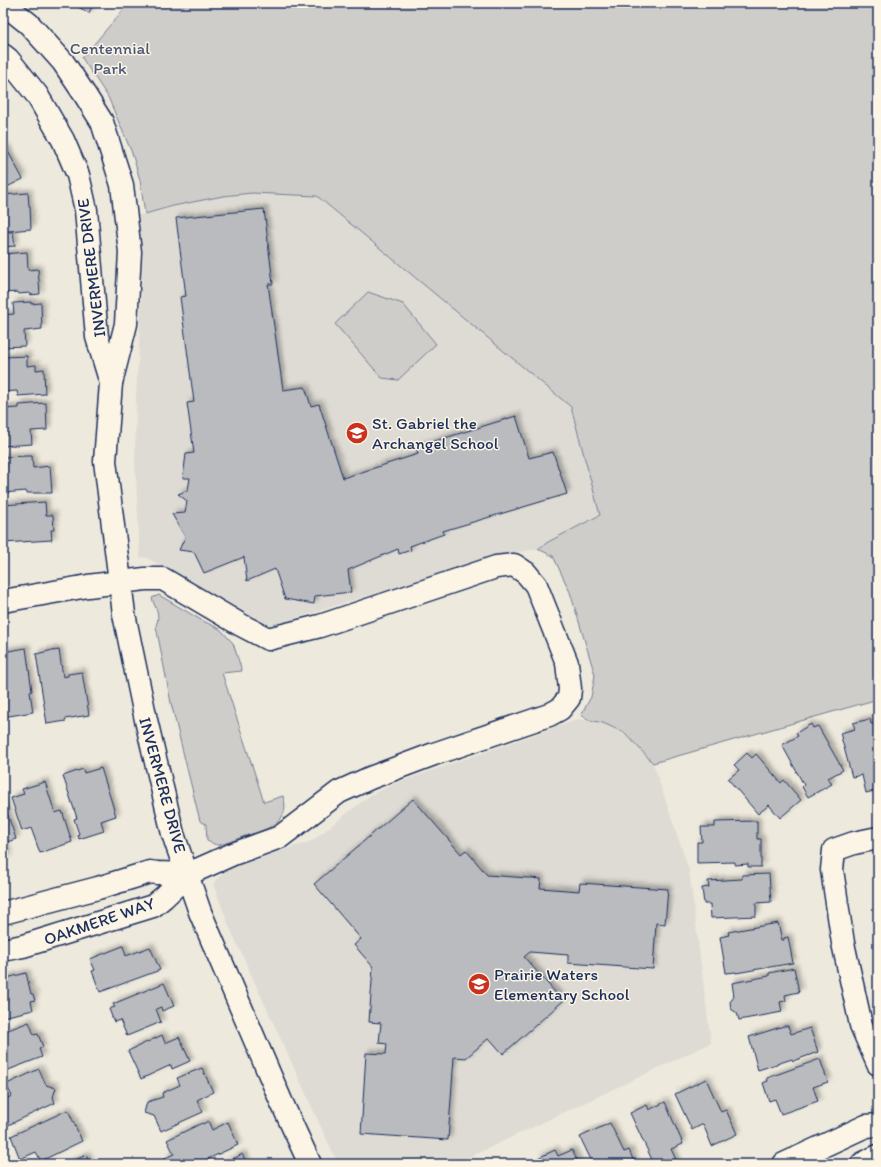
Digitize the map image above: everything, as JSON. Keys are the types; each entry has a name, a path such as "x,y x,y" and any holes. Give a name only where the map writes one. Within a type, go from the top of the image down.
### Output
{"street":[{"name":"INVERMERE DRIVE","path":"4,3 29,24 62,62 102,122 122,185 130,252 126,324 111,383 105,461 124,614 146,720 173,834 200,912 281,1101 310,1164"},
{"name":"INVERMERE DRIVE","path":"3,55 8,59 37,95 63,140 78,175 86,210 97,337 111,383"},
{"path":"3,601 120,582 145,579 163,579 241,625 268,639 320,626 496,567 514,565 526,573 536,585 567,663 570,689 569,698 560,709 549,715 434,754 370,778 339,792 280,837 233,854 188,874"},
{"path":"878,838 854,843 834,850 832,870 843,943 861,1025 878,1064"},
{"name":"OAKMERE WAY","path":"3,913 98,888 150,872 188,874"},
{"name":"OAKMERE WAY","path":"3,950 23,946 153,906 188,874"},
{"path":"784,1164 866,1126 878,1126"},
{"path":"862,1164 878,1156"}],"shaded area":[{"name":"St. Gabriel the Archangel School","path":"252,193 317,196 571,407 600,515 548,542 538,549 512,553 477,562 281,623 268,625 147,558 140,557 135,459 136,395 143,253 138,215 223,196"},
{"name":"Prairie Waters Elementary School","path":"579,719 603,723 625,733 653,763 689,870 711,1043 455,1164 338,1164 229,926 213,884 228,867 312,841 369,796 396,783"}],"green space":[{"name":"Centennial Park","path":"129,3 878,3 878,699 653,763 625,733 603,723 589,720 581,715 591,697 595,675 570,592 553,556 538,549 548,542 600,515 571,407 317,196 252,193 223,196 173,206 145,214 140,180 132,153 108,97 82,58"},
{"path":"368,292 403,304 436,344 398,380 382,378 335,324"},
{"path":"159,595 201,620 220,629 233,643 242,671 222,673 264,802 283,796 285,806 284,814 274,825 220,845 215,845 207,841 206,824 200,821 171,703 156,626 158,614 152,598"}],"building":[{"path":"71,3 94,3 89,13"},
{"path":"6,148 23,179 3,189 3,149"},
{"path":"28,193 31,229 8,231 13,232 15,246 3,247 3,195"},
{"path":"264,209 273,284 268,284 283,390 305,387 311,406 319,404 343,478 418,454 416,447 516,416 529,458 553,452 567,494 443,531 444,534 410,546 411,550 399,554 398,549 348,570 351,592 315,596 314,604 285,599 275,569 247,581 244,557 204,573 194,552 179,550 185,537 172,514 185,513 187,501 178,494 188,490 190,478 183,478 186,454 194,453 187,403 194,402 180,297 186,296 176,218"},
{"path":"27,252 28,270 38,269 40,294 18,294 18,292 3,293 3,254"},
{"path":"31,302 31,304 41,303 42,329 24,331 25,346 3,347 3,315 14,314 13,303"},
{"path":"27,356 27,366 36,365 36,370 44,369 45,394 18,396 17,391 3,392 3,357"},
{"path":"46,403 47,430 31,431 32,444 3,446 3,409 19,408 19,405"},
{"path":"32,456 33,468 50,466 52,493 26,493 26,491 3,493 3,457"},
{"path":"45,502 46,515 53,515 54,530 51,530 52,540 3,543 3,505"},
{"path":"26,648 32,691 30,692 33,712 3,717 3,652"},
{"path":"59,650 63,677 68,676 68,674 82,672 89,715 47,724 36,654"},
{"path":"870,719 871,724 878,723 878,790 866,793 862,775 852,777 840,733 855,729 853,723"},
{"path":"811,724 813,728 818,726 843,770 828,778 832,784 808,797 802,787 804,785 782,745 798,736 796,733"},
{"path":"747,753 752,758 756,754 781,783 784,780 801,800 780,818 769,805 758,814 728,779 739,770 734,765"},
{"path":"101,768 116,816 101,821 104,831 79,839 79,834 74,819 77,818 63,776 83,769 84,773"},
{"path":"45,782 55,813 62,811 72,842 40,853 31,828 22,831 11,798 24,794 22,789"},
{"path":"413,799 461,854 466,850 487,875 541,879 540,888 579,891 580,883 668,889 665,924 656,923 653,969 568,963 568,955 530,952 524,957 563,1001 503,1054 489,1038 466,1058 454,1057 448,1140 361,1134 366,1053 386,1054 387,1044 379,1043 381,1023 369,1022 373,967 354,945 361,939 314,884"},
{"path":"3,801 16,839 4,843 8,858 3,860"},
{"path":"757,821 757,839 761,839 761,867 748,867 748,864 735,865 735,862 697,863 697,842 702,842 701,827 715,827 715,822"},
{"path":"769,874 771,902 756,903 756,916 711,918 710,904 704,904 702,888 709,887 708,881 742,879 742,875"},
{"path":"778,923 782,940 788,937 793,963 736,973 726,973 720,937 729,935 728,932"},
{"path":"123,946 126,956 150,947 160,970 100,992 92,971 95,970 90,959"},
{"path":"794,968 799,992 785,995 786,1001 780,1002 782,1012 739,1020 737,1013 731,1009 730,1002 734,997 732,983 769,976 769,973"},
{"path":"26,973 31,994 33,994 35,1000 31,1001 33,1010 3,1017 3,979"},
{"path":"164,983 174,1006 162,1011 161,1007 156,1009 161,1022 127,1036 120,1020 114,1022 109,1009 115,1007 113,1004"},
{"path":"29,1022 34,1035 38,1034 43,1047 39,1049 42,1057 3,1072 3,1032"},
{"path":"788,1026 791,1034 810,1028 818,1052 793,1061 792,1059 758,1070 749,1037"},
{"path":"162,1035 165,1043 179,1037 190,1061 172,1069 171,1065 141,1079 128,1051"},
{"path":"820,1059 828,1082 813,1087 818,1101 781,1114 775,1099 769,1101 763,1083 768,1081 767,1078"},
{"path":"202,1068 213,1092 197,1100 203,1112 161,1131 154,1116 144,1113 147,1102 163,1097 162,1093 180,1085 177,1078"},
{"path":"39,1069 46,1085 56,1088 53,1097 55,1103 6,1126 3,1119 3,1100 12,1096 6,1085"},
{"path":"706,1079 721,1112 726,1110 737,1134 712,1146 703,1124 692,1130 675,1094"},
{"path":"665,1102 683,1144 671,1149 677,1162 673,1164 654,1164 630,1113 647,1105 649,1110"},
{"path":"68,1110 82,1141 41,1161 36,1152 20,1159 11,1136"},
{"path":"208,1121 212,1130 228,1122 238,1145 197,1164 168,1164 165,1158 174,1154 167,1140"},
{"path":"610,1123 624,1152 629,1150 635,1164 593,1164 580,1137"},
{"path":"555,1150 558,1156 572,1150 579,1164 541,1164 538,1158"},
{"path":"242,1154 247,1164 222,1164 237,1157"},
{"path":"86,1155 90,1164 67,1164"}],"place":[{"name":"St. Gabriel the Archangel School","path":"357,433"},
{"name":"Prairie Waters Elementary School","path":"479,984"}]}
